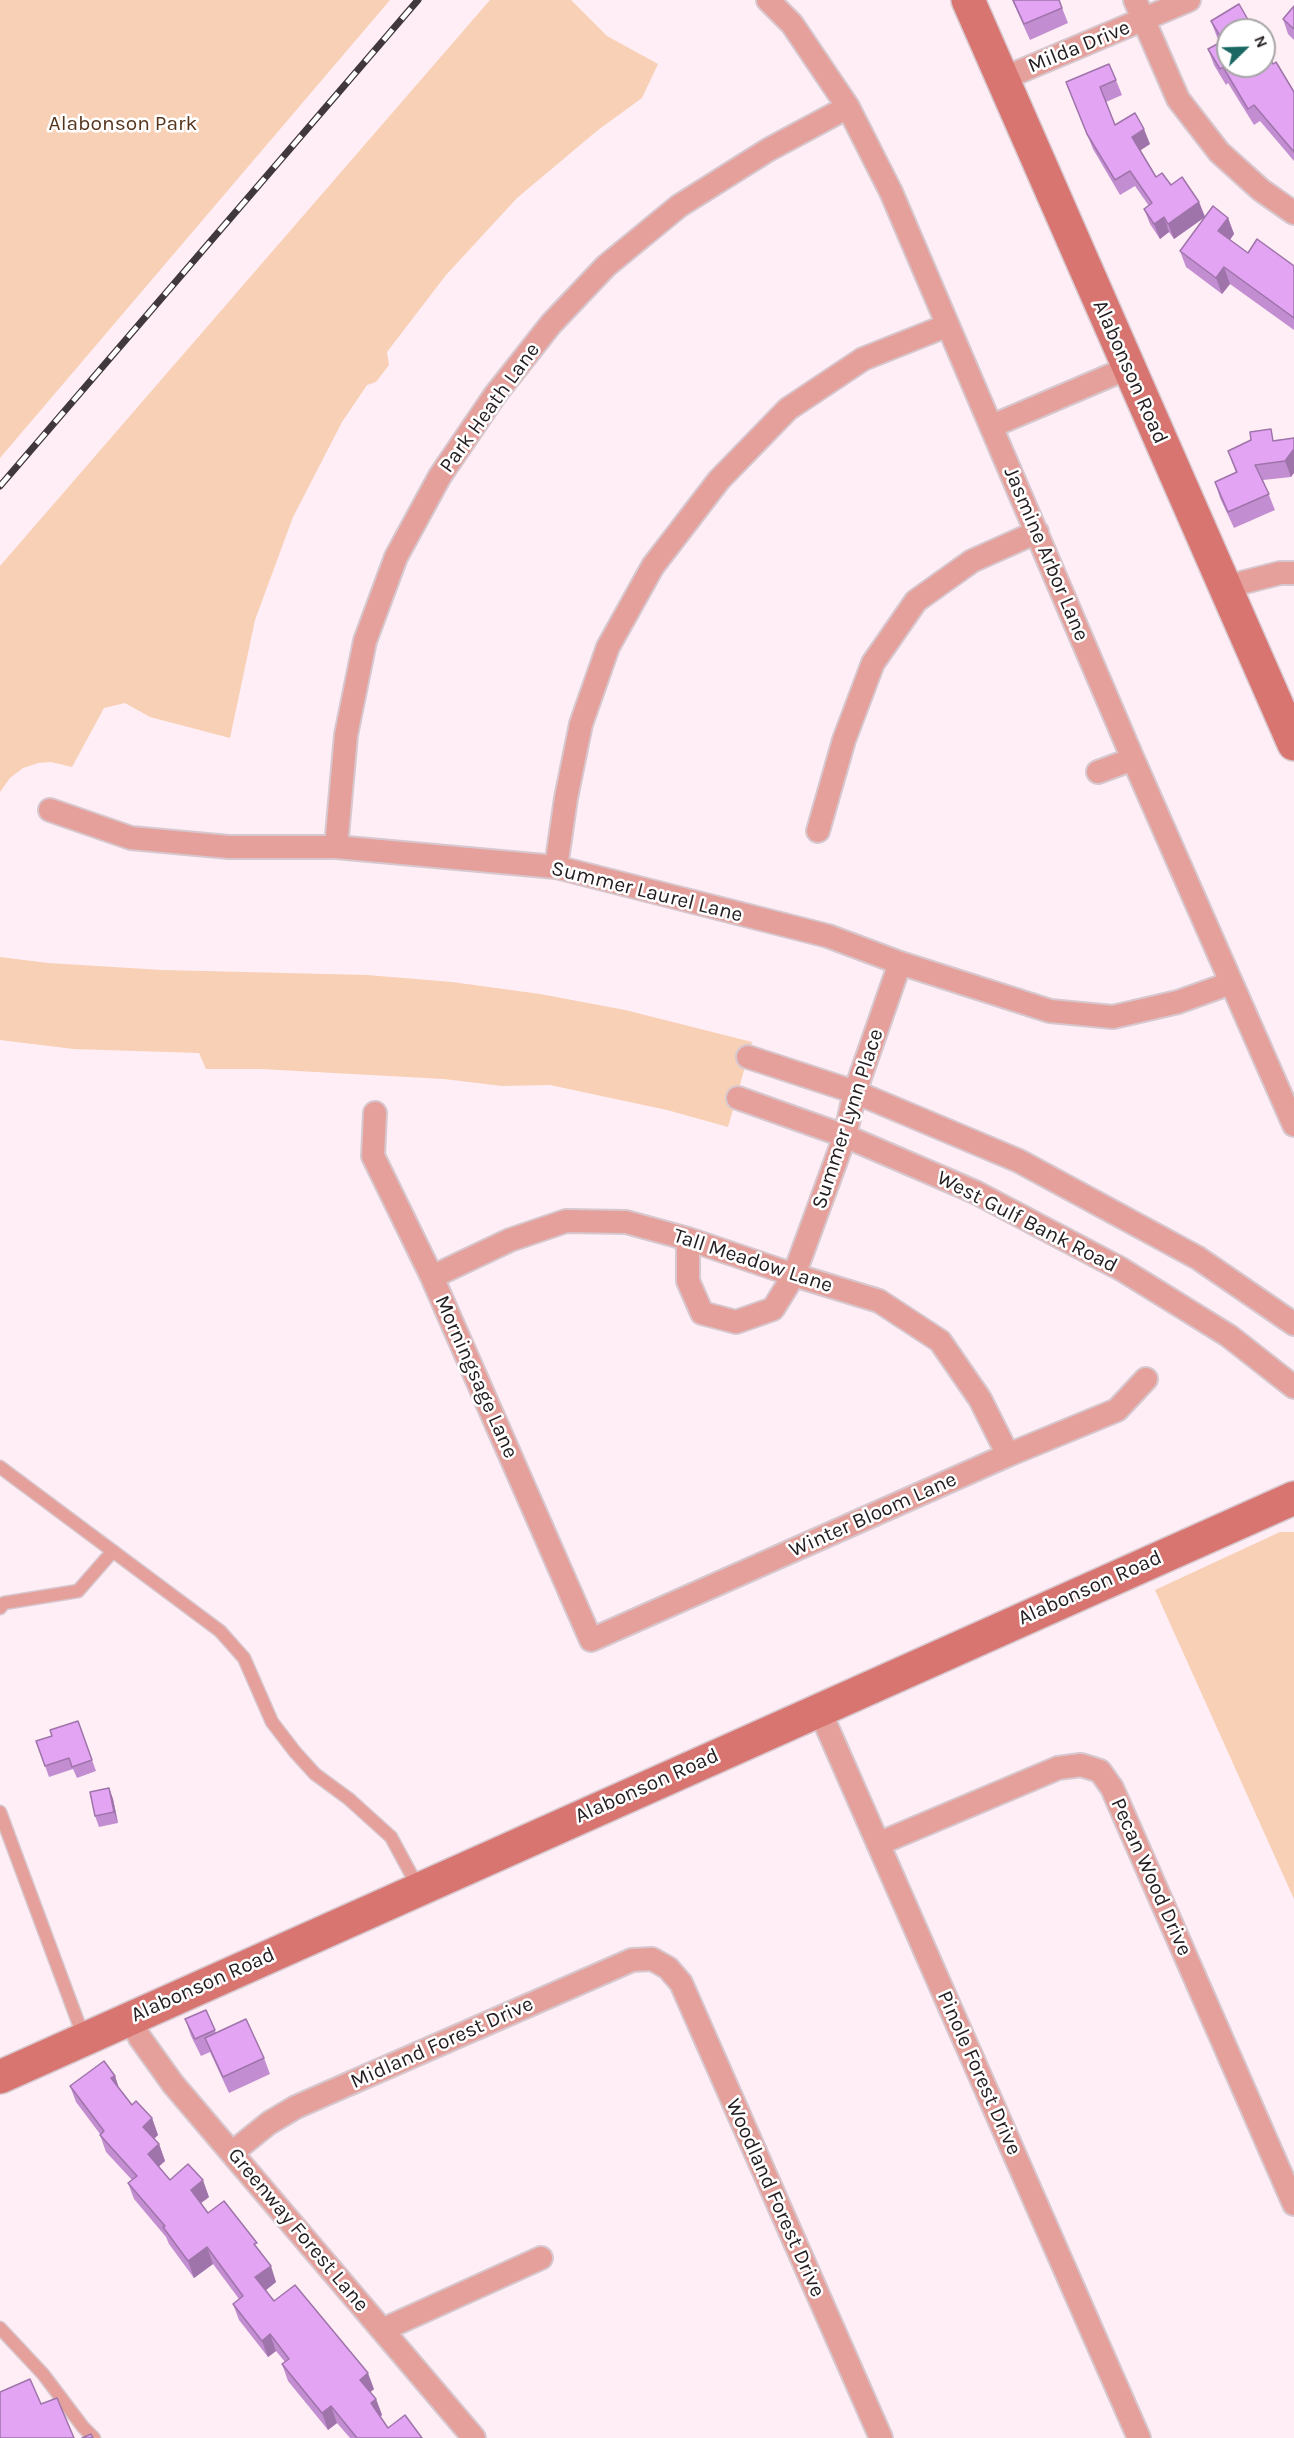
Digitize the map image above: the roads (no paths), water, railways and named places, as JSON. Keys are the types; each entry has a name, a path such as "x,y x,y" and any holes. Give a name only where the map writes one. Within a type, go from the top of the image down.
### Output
{"street":[{"name":"Jasmine Arbor Lane","path":"768,0 792,24 848,107 891,192 946,326 992,426 1133,759 1294,1125"},
{"name":"Alabonson Road","path":"968,0 1294,744"},
{"path":"1135,0 1178,99 1219,152 1261,190 1294,213"},
{"name":"Milda Drive","path":"1002,79 1144,21 1189,0"},
{"name":"Park Heath Lane","path":"336,847 345,735 365,641 396,557 440,476 495,395 551,324 606,266 679,206 768,150 848,107"},
{"path":"556,867 566,798 581,724 608,647 653,566 719,480 788,409 863,359 946,326"},
{"path":"992,426 1128,368"},
{"path":"818,831 844,740 873,663 916,601 972,561 1036,532"},
{"path":"1225,587 1280,573 1294,573"},
{"path":"1098,772 1133,759"},
{"name":"Summer Laurel Lane","path":"50,810 131,838 229,848 336,847 556,867 828,936 900,963 1050,1011 1113,1017 1178,1002 1231,983"},
{"name":"Summer Lynn Place","path":"688,1239 688,1281 702,1313 736,1322 773,1309 794,1275 845,1136 855,1092 900,963"},
{"path":"748,1057 855,1092 1019,1161 1106,1206 1198,1258 1294,1324"},
{"name":"West Gulf Bank Road","path":"738,1098 845,1136 975,1192 1121,1269 1229,1336 1294,1387"},
{"name":"Morningsage Lane","path":"375,1113 373,1156 432,1277 591,1640"},
{"name":"Tall Meadow Lane","path":"432,1277 510,1240 566,1221 626,1222 688,1239 879,1301 940,1341 980,1399 1008,1455"},
{"name":"Winter Bloom Lane","path":"591,1640 1008,1455 1117,1410 1146,1379"},
{"name":"Alabonson Road","path":"0,2077 1294,1498"},
{"name":"Pinole Forest Drive","path":"819,1709 1139,2438"},
{"name":"Pecan Wood Drive","path":"878,1844 1058,1768 1081,1765 1100,1771 1112,1788 1294,2204"},
{"name":"Midland Forest Drive","path":"233,2152 278,2118 340,2088 632,1960 652,1959 661,1964"},
{"name":"Woodland Forest Drive","path":"661,1964 675,1974 681,1983 881,2438"},
{"name":"Greenway Forest Lane","path":"130,2018 140,2038 173,2084 474,2438"},
{"path":"382,2330 541,2258"}],"lane":[{"path":"0,1467 220,1631 244,1658 272,1722 289,1744 315,1774 349,1799 391,1837 419,1888"},
{"path":"0,1608 4,1603 78,1591 113,1551"},
{"path":"0,1812 84,2038"},
{"path":"0,2328 43,2374 94,2438"}],"railway":[{"path":"0,486 418,0"}],"park label":[{"name":"Alabonson Park","path":"123,124"}]}
